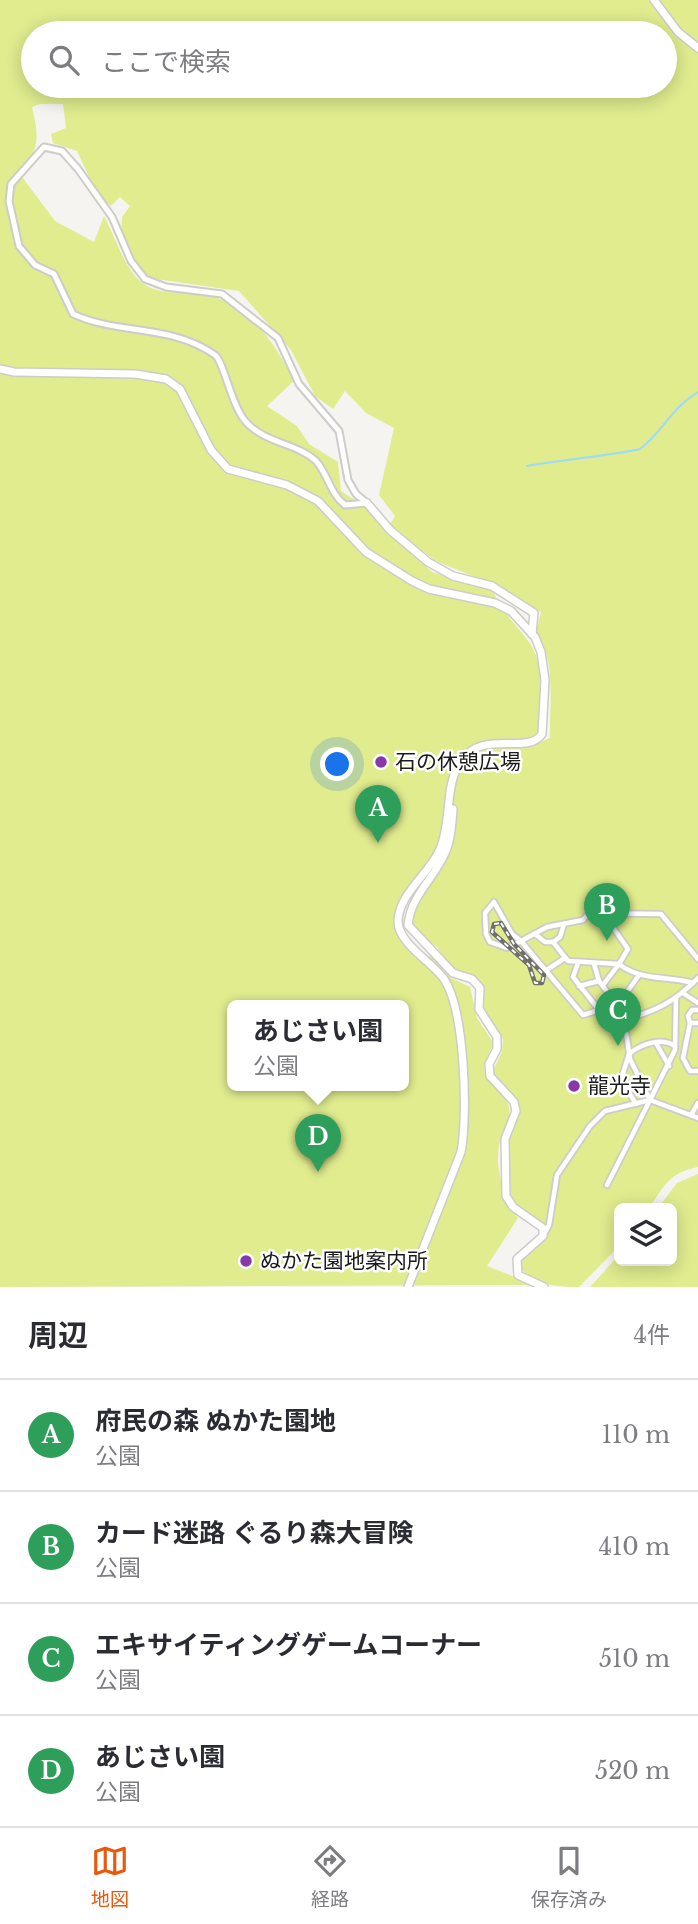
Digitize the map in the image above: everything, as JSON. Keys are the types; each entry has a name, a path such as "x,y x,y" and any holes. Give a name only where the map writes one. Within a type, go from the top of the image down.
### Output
{"street":[{"path":"654,0 670,21"},
{"path":"677,31 698,48"},
{"path":"367,503 345,505 331,488 317,463 308,455 270,440 247,423 228,391 219,358 212,353 160,331 110,327 73,314 54,274 35,265 19,246 9,201 11,184 44,147 62,151 78,169 112,218 131,261 145,279 166,286 222,294 278,338 299,384 339,431 348,480 356,494 367,503 390,530 428,562 453,576 492,586 534,613 532,634"},
{"path":"0,369 15,372 135,374 166,379 180,389 211,450 228,469 303,492 318,501 379,562 429,590 495,603 511,611 532,634 544,665 542,734 532,742 490,742 469,752 454,776 439,851 411,892 398,919 400,931 446,981 451,997 465,1088 465,1132 455,1173 423,1243 408,1287"},
{"path":"450,803 452,819 445,853 410,910 408,925 453,973 472,979 480,988 479,1009 497,1037 497,1049 489,1064 490,1076 514,1102 516,1111 505,1139 506,1196 513,1207 543,1228 543,1236"},
{"path":"650,1100 629,1054 624,1019 614,1011 599,1010 583,1015 521,941 508,928 494,902 485,913 486,934 490,942 507,948 521,941 535,934 583,920 589,913 661,914 698,959"},
{"path":"579,986 601,983 619,964 628,949 610,922 612,913"},
{"path":"535,934 545,942 553,942 560,937 564,924"},
{"path":"553,942 565,958 578,963 619,964 639,975 668,976 693,983"},
{"path":"545,971 565,958"},
{"path":"578,963 573,977 599,1010"},
{"path":"594,964 601,983 611,997 614,1011"},
{"path":"611,997 625,995 639,975"},
{"path":"624,1019 653,1012 683,993 698,978"},
{"path":"683,993 698,1003"},
{"path":"607,1185 669,1067 676,1046 676,998"},
{"path":"698,1010 688,1014 690,1023 683,1058 690,1072 698,1071"},
{"path":"690,1023 698,1023"},
{"path":"636,1104 621,1080 629,1054 638,1046 669,1042 676,1046"},
{"path":"656,1043 669,1067"},
{"path":"544,1287 518,1275 517,1259 543,1236 549,1225 557,1175 584,1135 605,1111 650,1100 698,1118"},
{"path":"691,1115 696,1111 698,1103"}],"green space":[{"path":"0,0 698,0 698,1167 674,1177 653,1203 614,1203 614,1251 579,1287 547,1284 532,1278 520,1268 521,1260 548,1234 542,1223 515,1204 508,1190 507,1147 519,1112 519,1102 492,1072 502,1052 503,1039 482,1010 483,984 449,965 437,947 417,932 412,921 414,908 451,845 454,791 462,764 477,750 497,743 533,745 550,738 549,669 543,644 536,633 541,612 492,584 436,561 389,526 395,516 379,495 394,428 366,413 345,391 333,409 315,396 291,350 239,291 149,278 133,262 121,232 122,217 130,206 120,197 111,206 97,194 77,151 53,143 51,134 66,128 63,104 40,104 32,107 36,143 22,177 55,221 94,242 104,216 127,264 145,285 162,291 209,295 238,308 250,318 270,341 294,381 267,406 297,426 309,444 338,462 341,491 366,507 432,572 493,591 535,654 541,687 538,732 524,739 484,742 464,753 456,763 448,786 443,826 436,850 407,890 397,908 395,918 399,935 419,958 432,956 451,978 470,987 477,1018 494,1044 487,1056 485,1072 508,1104 508,1120 500,1141 498,1164 505,1193 518,1218 487,1266 535,1285 0,1287"},
{"path":"698,1174 698,1287 590,1287 614,1261 614,1266 677,1266 677,1203 662,1203 677,1183"}],"waterway":[{"path":"527,466 640,449 681,405 698,392"}],"railway":[{"path":"501,923 514,944 544,975 542,983 535,983 529,965 492,932 494,924 501,923"}],"place":[{"name":"石の休憩広場","path":"381,762"},
{"name":"府民の森 ぬかた園地","path":"378,843"},
{"name":"カード迷路 ぐるり森大冒険","path":"607,941"},
{"name":"エキサイティングゲームコーナー","path":"618,1046"},
{"name":"龍光寺","path":"574,1086"},
{"name":"あじさい園","path":"318,1172"},
{"name":"ぬかた園地案内所","path":"246,1261"}]}
